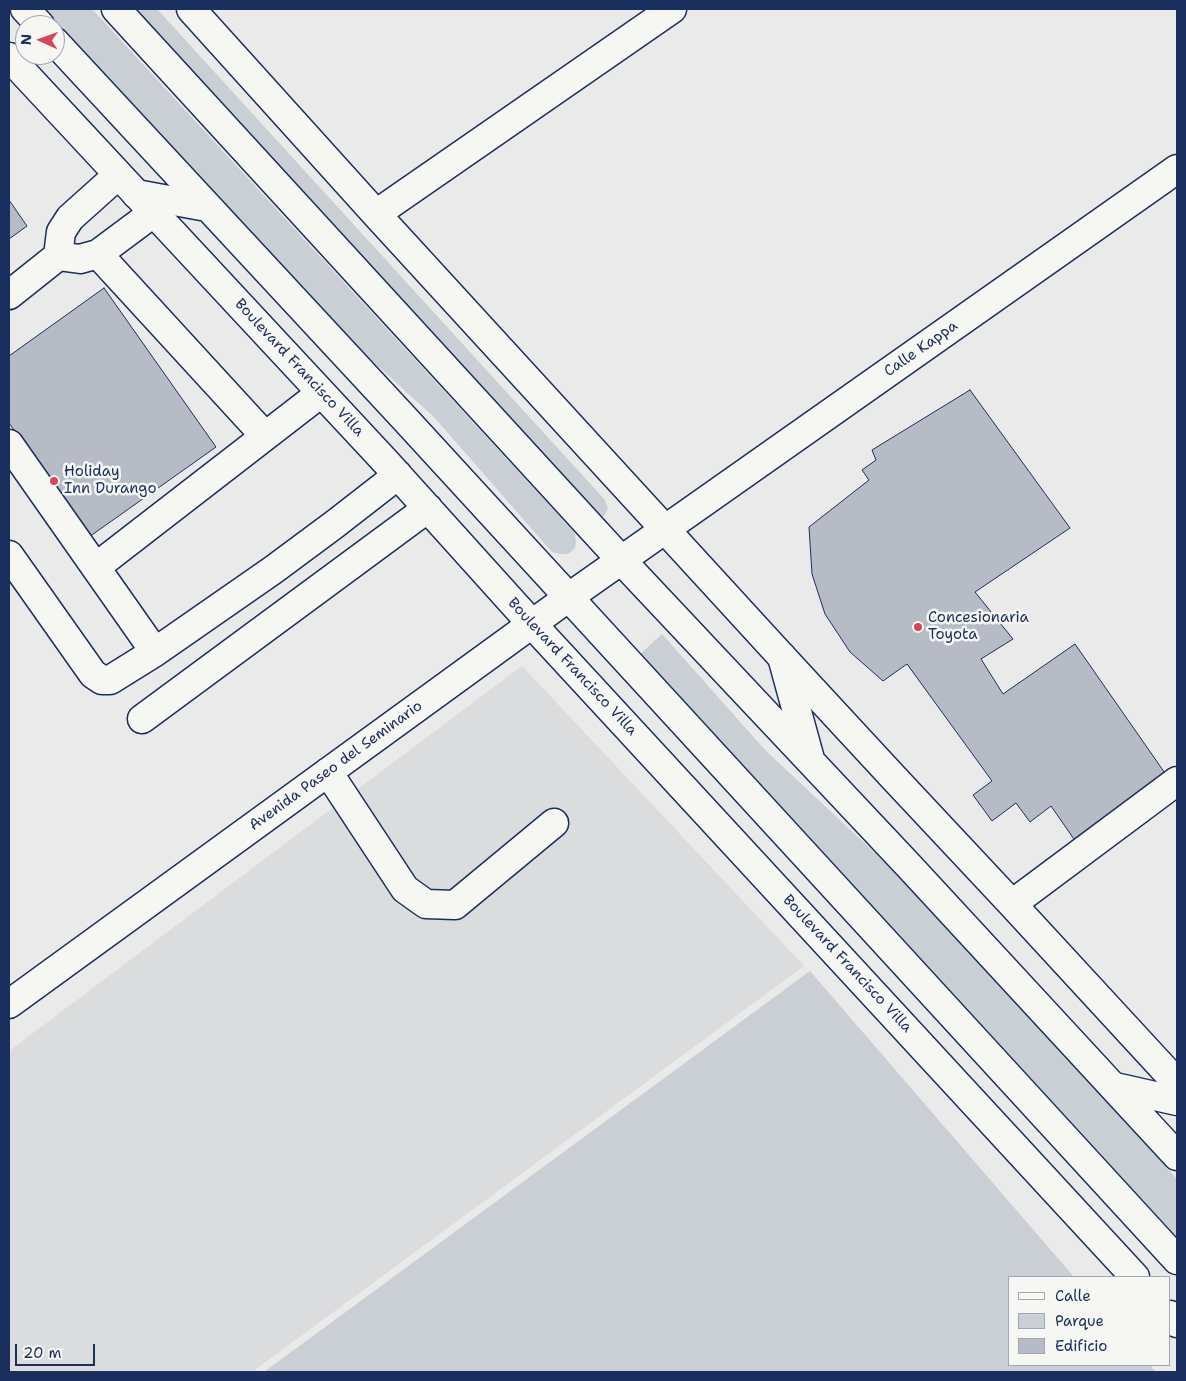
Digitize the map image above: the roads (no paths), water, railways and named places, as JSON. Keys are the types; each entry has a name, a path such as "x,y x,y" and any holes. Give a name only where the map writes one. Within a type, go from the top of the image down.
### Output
{"street":[{"path":"116,9 622,561 1115,1087 1177,1156"},
{"path":"191,9 782,657 1177,1083"},
{"path":"376,214 672,9"},
{"path":"65,53 569,597 1177,1260"},
{"name":"Boulevard Francisco Villa","path":"9,57 398,475 532,624 1134,1276"},
{"name":"Calle Kappa","path":"665,529 1177,169"},
{"path":"9,295 58,256 61,232 70,218 136,194 208,207"},
{"path":"58,256 80,259 98,254 136,194"},
{"path":"98,254 265,436"},
{"path":"96,567 321,393"},
{"path":"9,444 155,652"},
{"path":"9,555 93,674 102,680 110,680 155,652 281,564 398,475"},
{"path":"142,719 428,508"},
{"name":"Avenida Paseo del Seminario","path":"9,1004 665,529"},
{"path":"782,657 811,763"},
{"path":"328,772 405,889 426,904 455,905 554,822"},
{"path":"1012,904 1177,781"},
{"path":"1115,1087 1177,1101"}],"place":[{"name":"Holiday Inn Durango","path":"54,481"},
{"name":"Concesionaria Toyota","path":"918,627"}]}
